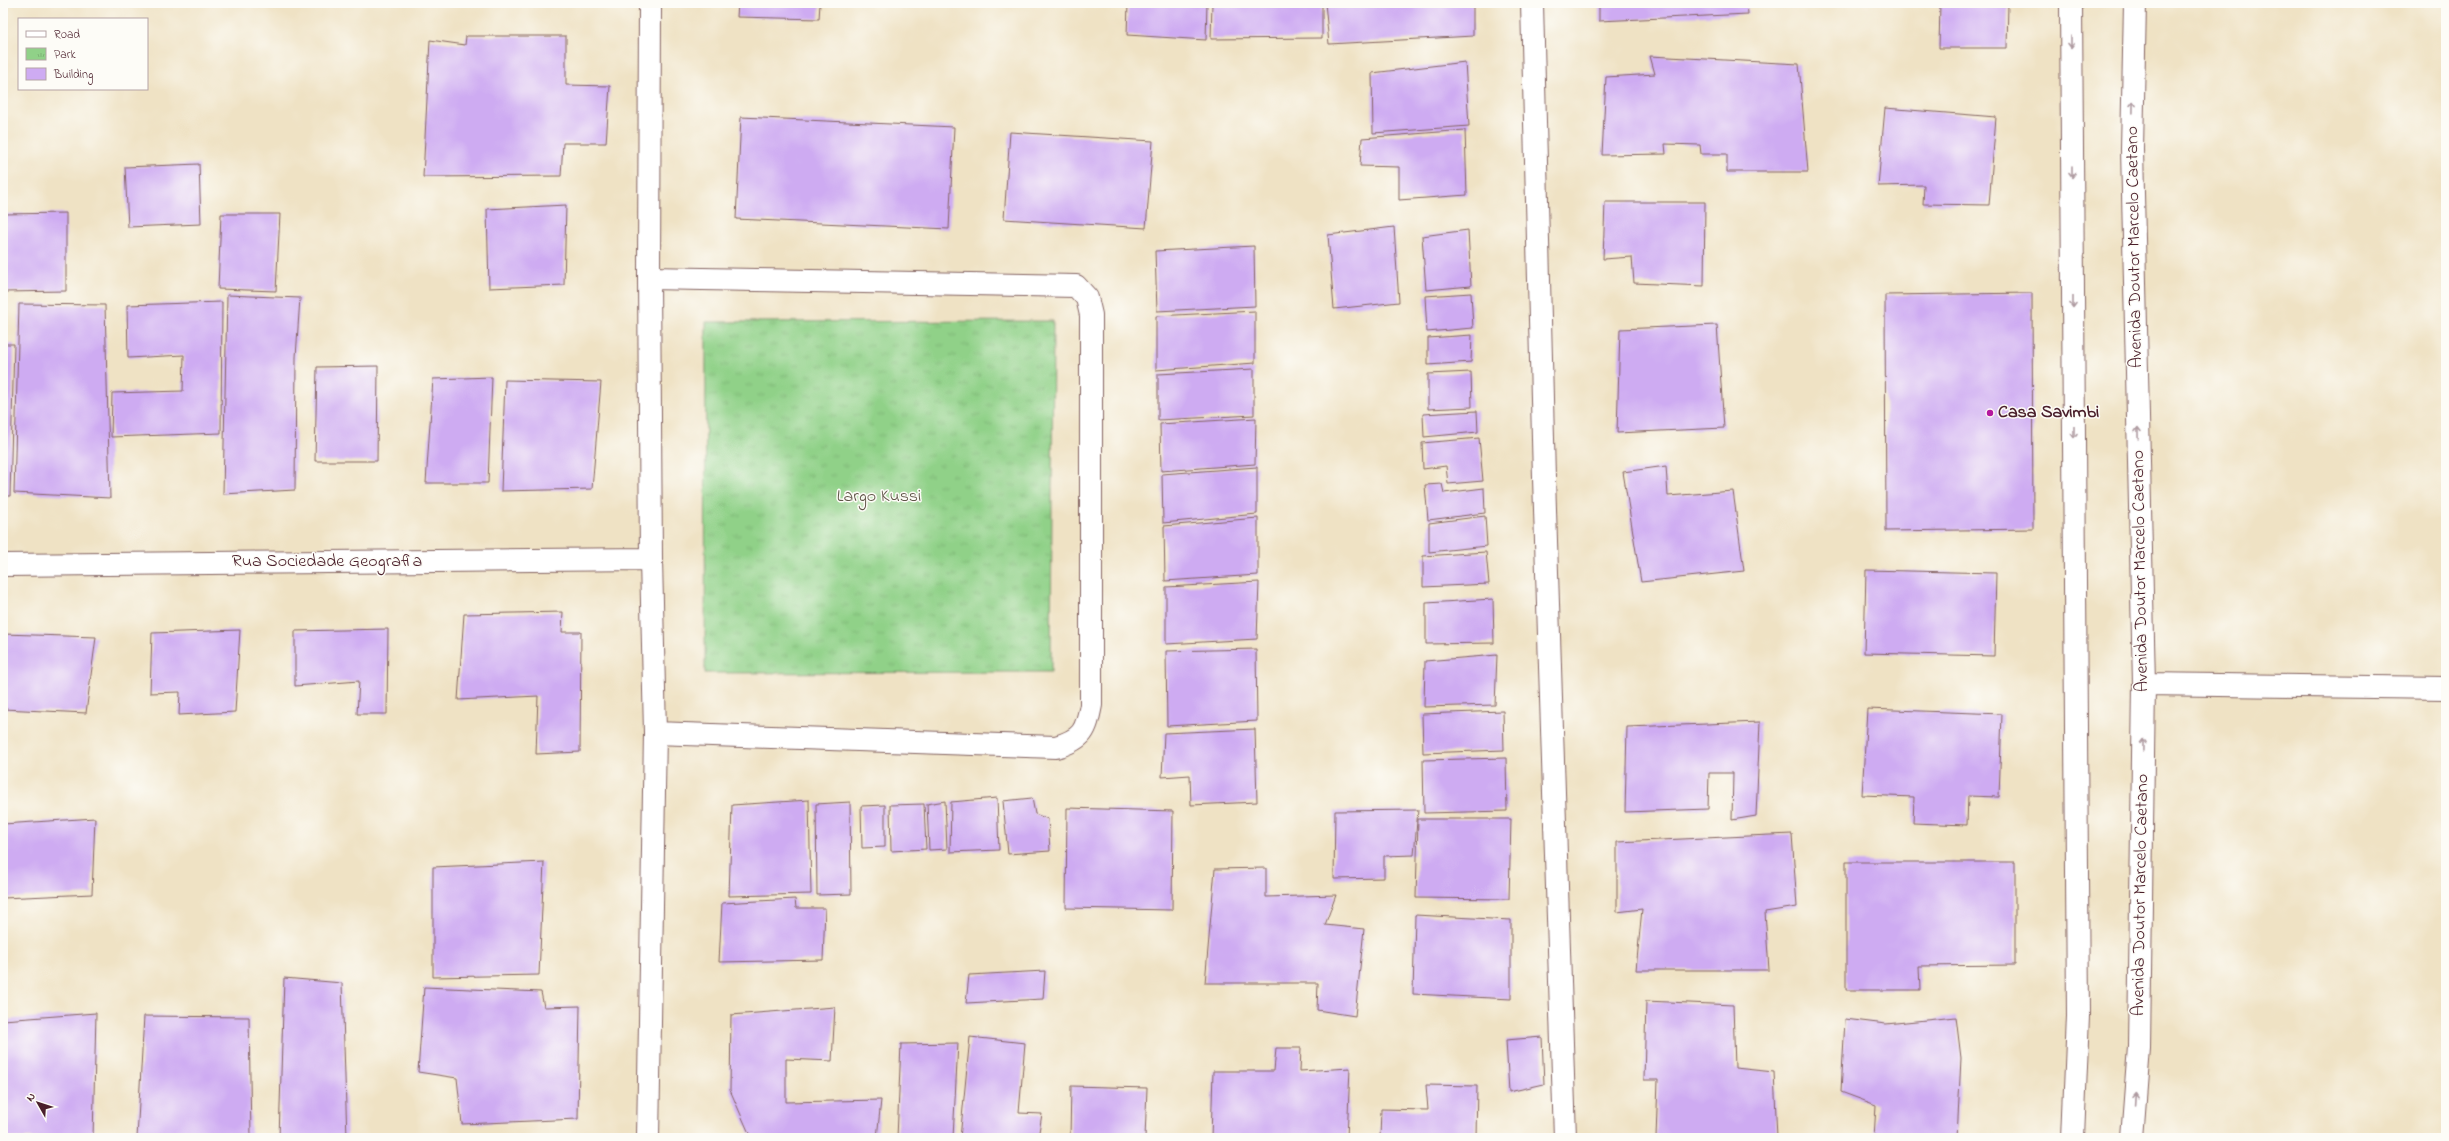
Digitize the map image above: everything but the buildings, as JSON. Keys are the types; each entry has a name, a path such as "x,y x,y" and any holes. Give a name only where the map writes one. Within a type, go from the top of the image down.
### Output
{"street":[{"path":"648,1138 655,733 651,559 648,278 650,3"},
{"path":"1532,3 1544,478 1566,1138"},
{"path":"2070,3 2078,1016 2073,1138"},
{"name":"Avenida Doutor Marcelo Caetano","path":"2132,1138 2139,1047 2144,684 2132,150 2135,3"},
{"path":"648,278 1076,286 1087,298 1090,315 1091,704 1087,728 1072,743 1056,747 655,733"},
{"name":"Rua Sociedade Geografia","path":"3,565 651,559"},
{"path":"2144,684 2446,688"}],"green space":[{"name":"Largo Kussi","path":"1053,321 1051,672 705,673 706,322"}],"place":[{"name":"Casa Savimbi","path":"1990,413"}]}
